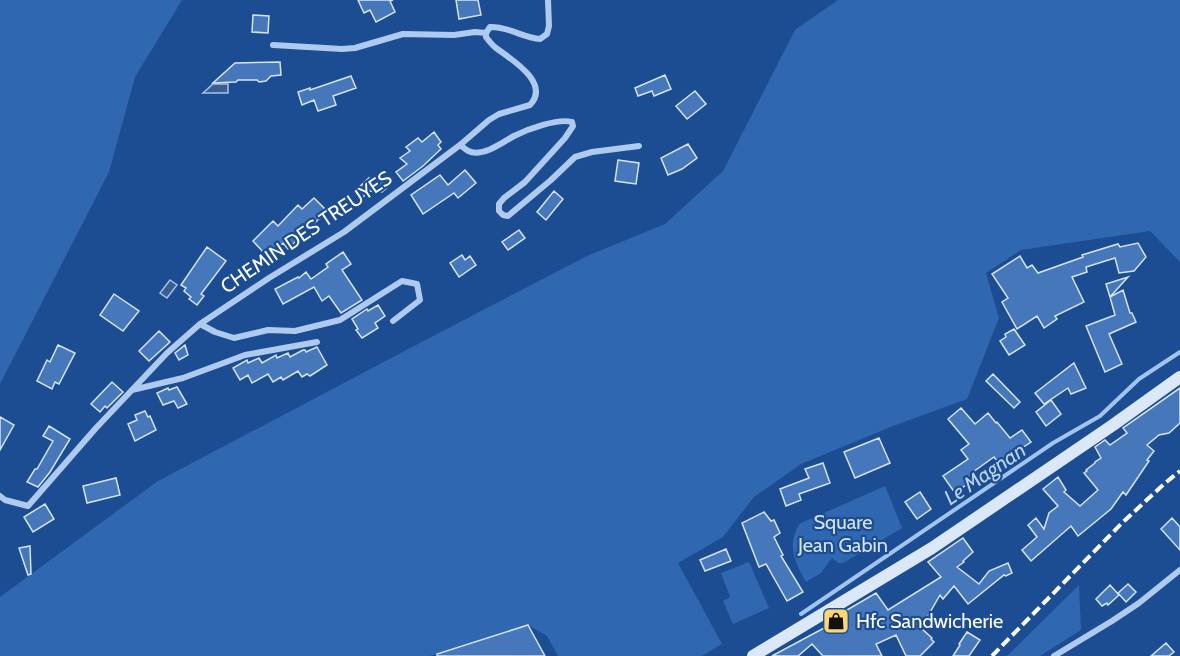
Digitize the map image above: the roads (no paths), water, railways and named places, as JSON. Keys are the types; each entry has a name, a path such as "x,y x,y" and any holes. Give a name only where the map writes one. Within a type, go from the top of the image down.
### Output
{"street":[{"path":"273,45 355,48 403,34 486,33 490,27 540,39 547,34 549,26 548,0"},
{"name":"CHEMIN DES TREUYES","path":"0,496 28,506 167,352 200,324 344,232 460,145 489,120 499,114 530,105 536,97 536,87 527,73 493,46 486,37 486,33"},
{"path":"460,145 470,152 482,151 530,130 563,120 572,122 573,126 565,138 525,182 499,204 499,211 502,215 508,216 575,157 592,152 639,146"},
{"path":"200,324 234,338 268,330 295,331 340,320 402,281 417,284 420,300 393,321"},
{"path":"132,390 183,378 245,355 317,342"},
{"path":"753,656 932,548 1180,377"},
{"path":"1054,656 1139,603 1180,570"}],"waterway":[{"name":"Le Magnan","path":"801,614 1053,443 1100,416 1139,379 1180,352"}],"railway":[{"path":"992,656 1122,523 1180,471"}],"place":[{"name":"Hfc Sandwicherie","path":"836,621"}],"park label":[{"name":"Square Jean Gabin","path":"843,534"}]}
